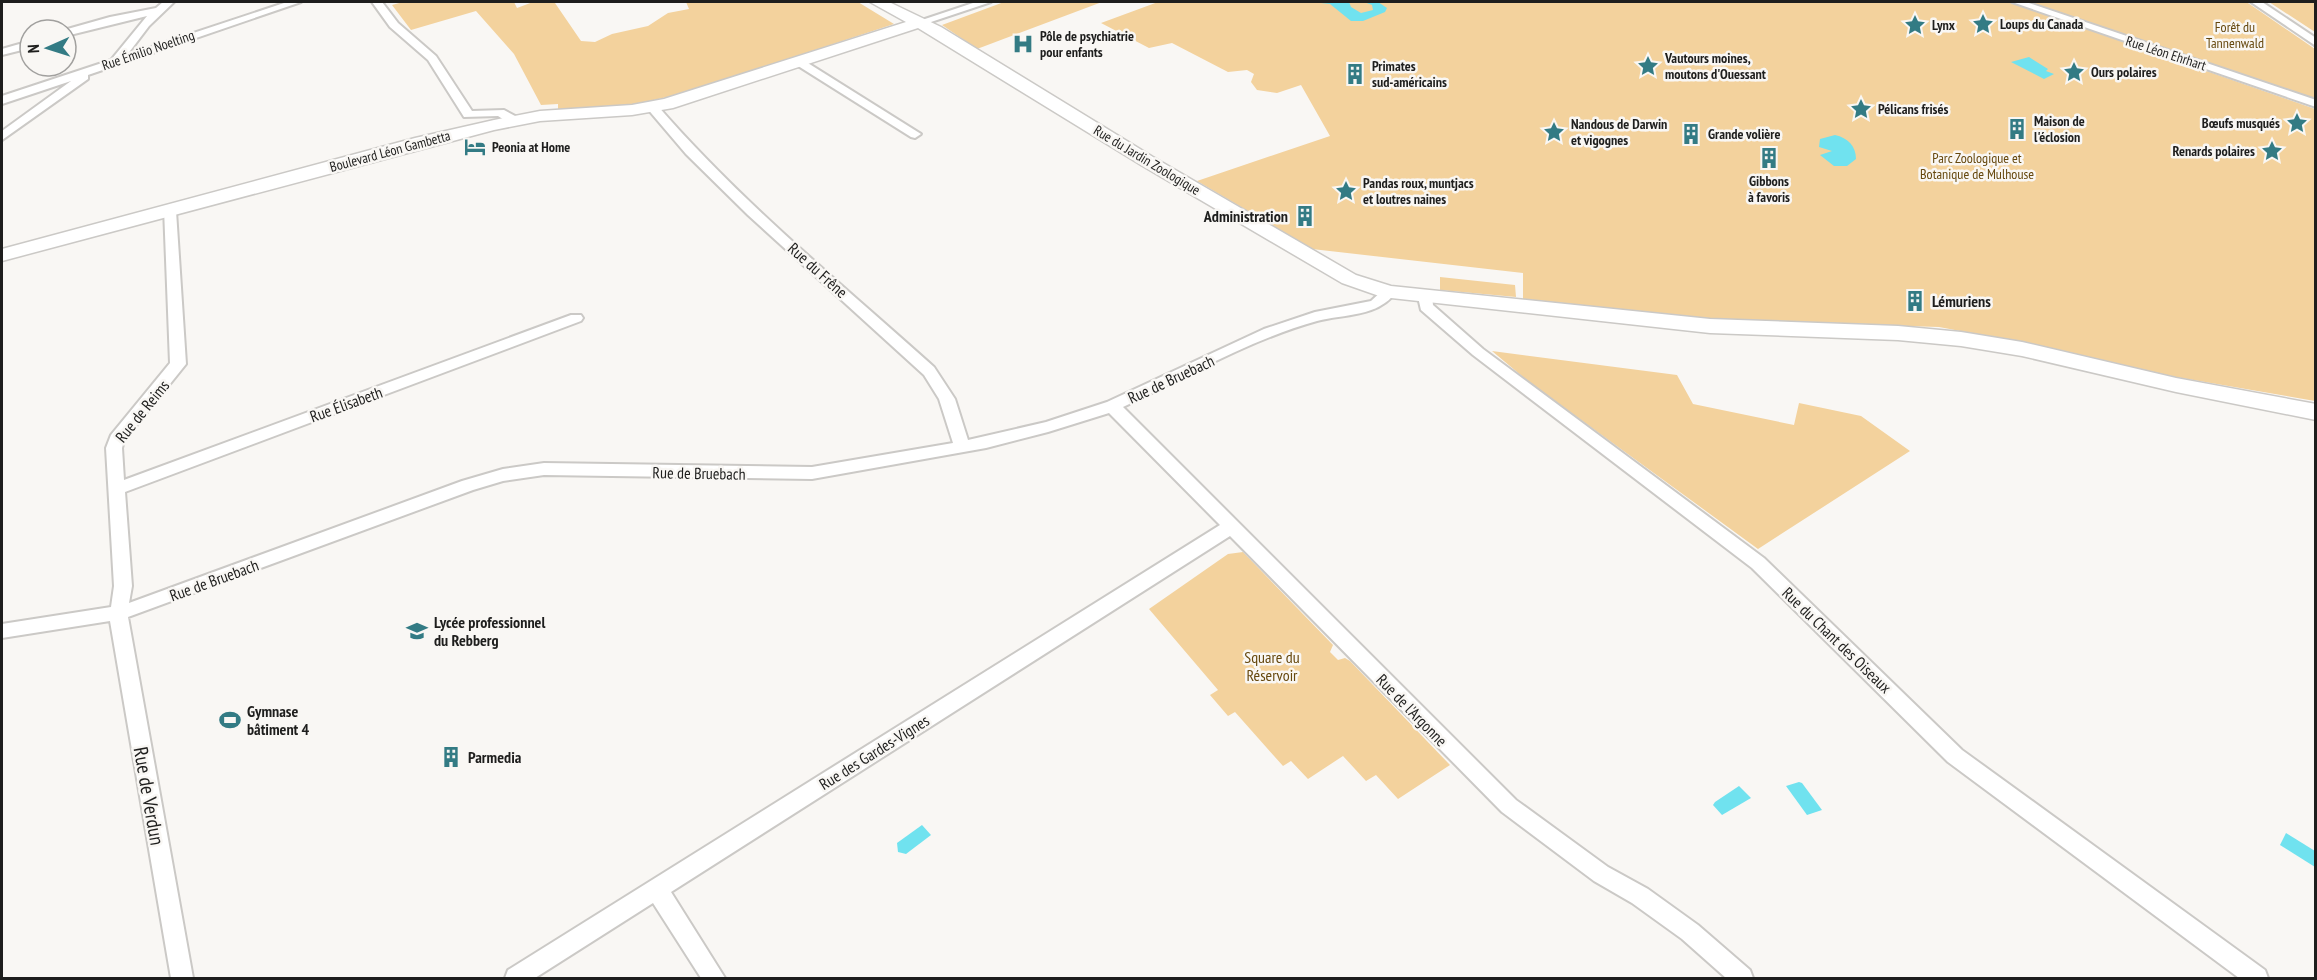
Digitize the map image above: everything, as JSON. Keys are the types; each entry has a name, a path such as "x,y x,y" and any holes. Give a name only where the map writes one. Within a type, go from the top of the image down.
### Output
{"main road":[{"name":"Rue du Jardin Zoologique","path":"878,2 918,24 935,30 1147,161 1349,279 1389,292 1710,326 1898,333 1961,339 2316,412"},
{"name":"Boulevard Léon Gambetta","path":"2,255 409,145 513,120 652,107 918,24"}],"street":[{"path":"117,60 158,11 170,2"},
{"name":"Rue Émilio Noelting","path":"2,100 296,2"},
{"path":"377,2 393,25 432,58 468,114 504,113 510,115 513,120"},
{"path":"918,24 986,2"},
{"name":"Rue Léon Ehrhart","path":"2017,2 2316,104"},
{"path":"2256,2 2316,43"},
{"path":"78,29 110,20 158,11"},
{"path":"2,52 18,47"},
{"path":"799,62 915,134"},
{"path":"2,136 76,83 91,69"},
{"name":"Rue du Frêne","path":"652,107 690,152 929,371 948,399 962,446"},
{"name":"Rue de Reims","path":"119,613 123,586 114,448 117,439 178,363 169,211"},
{"name":"Rue de Bruebach","path":"2,631 119,613 153,603 468,485 511,473 565,469 791,474 852,468 1048,428 1112,406 1269,332 1315,317 1376,305 1389,292"},
{"name":"Rue du Chant des Oiseaux","path":"1425,297 1426,307 1478,352 1758,563 1955,756 2257,978"},
{"name":"Rue Élisabeth","path":"117,489 576,318"},
{"name":"Rue de l'Argonne","path":"1112,406 1509,806 1601,874 1640,896 1690,932 1742,978"},
{"name":"Rue des Gardes-Vignes","path":"516,978 1232,526"},
{"name":"Rue de Verdun","path":"119,613 120,632 182,978"},
{"path":"657,890 714,978"}],"green space":[{"path":"403,2 514,2 517,8 533,2 555,3 581,41 595,42 612,34 648,26 668,13 689,9 686,2 858,2 894,24 685,93 627,106 558,110 558,104 541,105 514,54 476,11 411,30 392,5"},
{"path":"1004,2 1102,2 977,49 942,25"},
{"name":"Parc Zoologique et Botanique de Mulhouse","path":"1158,2 2253,2 2248,3 2315,49 2315,99 2036,5 2029,6 2029,9 2315,109 2315,401 2176,377 2044,347 1939,327 1735,321 1523,299 1523,273 1312,249 1197,181 1330,136 1301,85 1277,93 1257,90 1251,82 1254,74 1247,70 1228,72 1172,43 1149,48 1101,23"},
{"name":"Forêt du Tannenwald","path":"2269,2 2315,2 2315,32"},
{"path":"1440,277 1515,285 1516,297 1440,290"},
{"path":"1492,351 1677,375 1693,404 1794,425 1799,403 1861,416 1910,451 1758,549 1529,382"},
{"name":"Square du Réservoir","path":"1243,552 1333,645 1330,652 1338,660 1345,658 1350,661 1450,765 1398,799 1376,775 1366,781 1343,756 1308,779 1291,761 1283,766 1235,712 1228,716 1210,695 1218,690 1149,609 1228,554"}],"water":[{"path":"1312,2 1349,2 1351,7 1361,13 1373,10 1372,5 1364,2 1378,2 1387,8 1385,12 1363,21 1351,21 1330,4"},
{"path":"2029,57 2048,69 2046,71 2054,74 2044,79 2011,62"},
{"path":"1835,135 1847,140 1855,150 1856,159 1847,166 1834,166 1820,155 1832,151 1819,147 1820,139"},
{"path":"1799,782 1822,810 1807,815 1786,786"},
{"path":"1739,786 1751,798 1722,815 1713,805"},
{"path":"922,825 931,835 906,854 898,852 897,843"},
{"path":"2286,833 2315,851 2315,867 2280,845"}],"place":[{"name":"Loups du Canada","path":"1983,24"},
{"name":"Lynx","path":"1915,25"},
{"name":"Pôle de psychiatrie pour enfants","path":"1023,44"},
{"name":"Vautours moines, moutons d'Ouessant","path":"1648,66"},
{"name":"Ours polaires","path":"2074,72"},
{"name":"Primates sud-américains","path":"1355,74"},
{"name":"Pélicans frisés","path":"1861,109"},
{"name":"Bœufs musqués","path":"2297,123"},
{"name":"Maison de l'éclosion","path":"2017,129"},
{"name":"Nandous de Darwin et vigognes","path":"1554,132"},
{"name":"Grande volière","path":"1691,134"},
{"name":"Peonia at Home","path":"475,147"},
{"name":"Renards polaires","path":"2272,151"},
{"name":"Gibbons à favoris","path":"1769,158"},
{"name":"Pandas roux, muntjacs et loutres naines","path":"1346,191"},
{"name":"Administration","path":"1305,216"},
{"name":"Lémuriens","path":"1915,301"},
{"name":"Lycée professionnel du Rebberg","path":"417,631"},
{"name":"Gymnase bâtiment 4","path":"230,720"},
{"name":"Parmedia","path":"451,757"}]}
